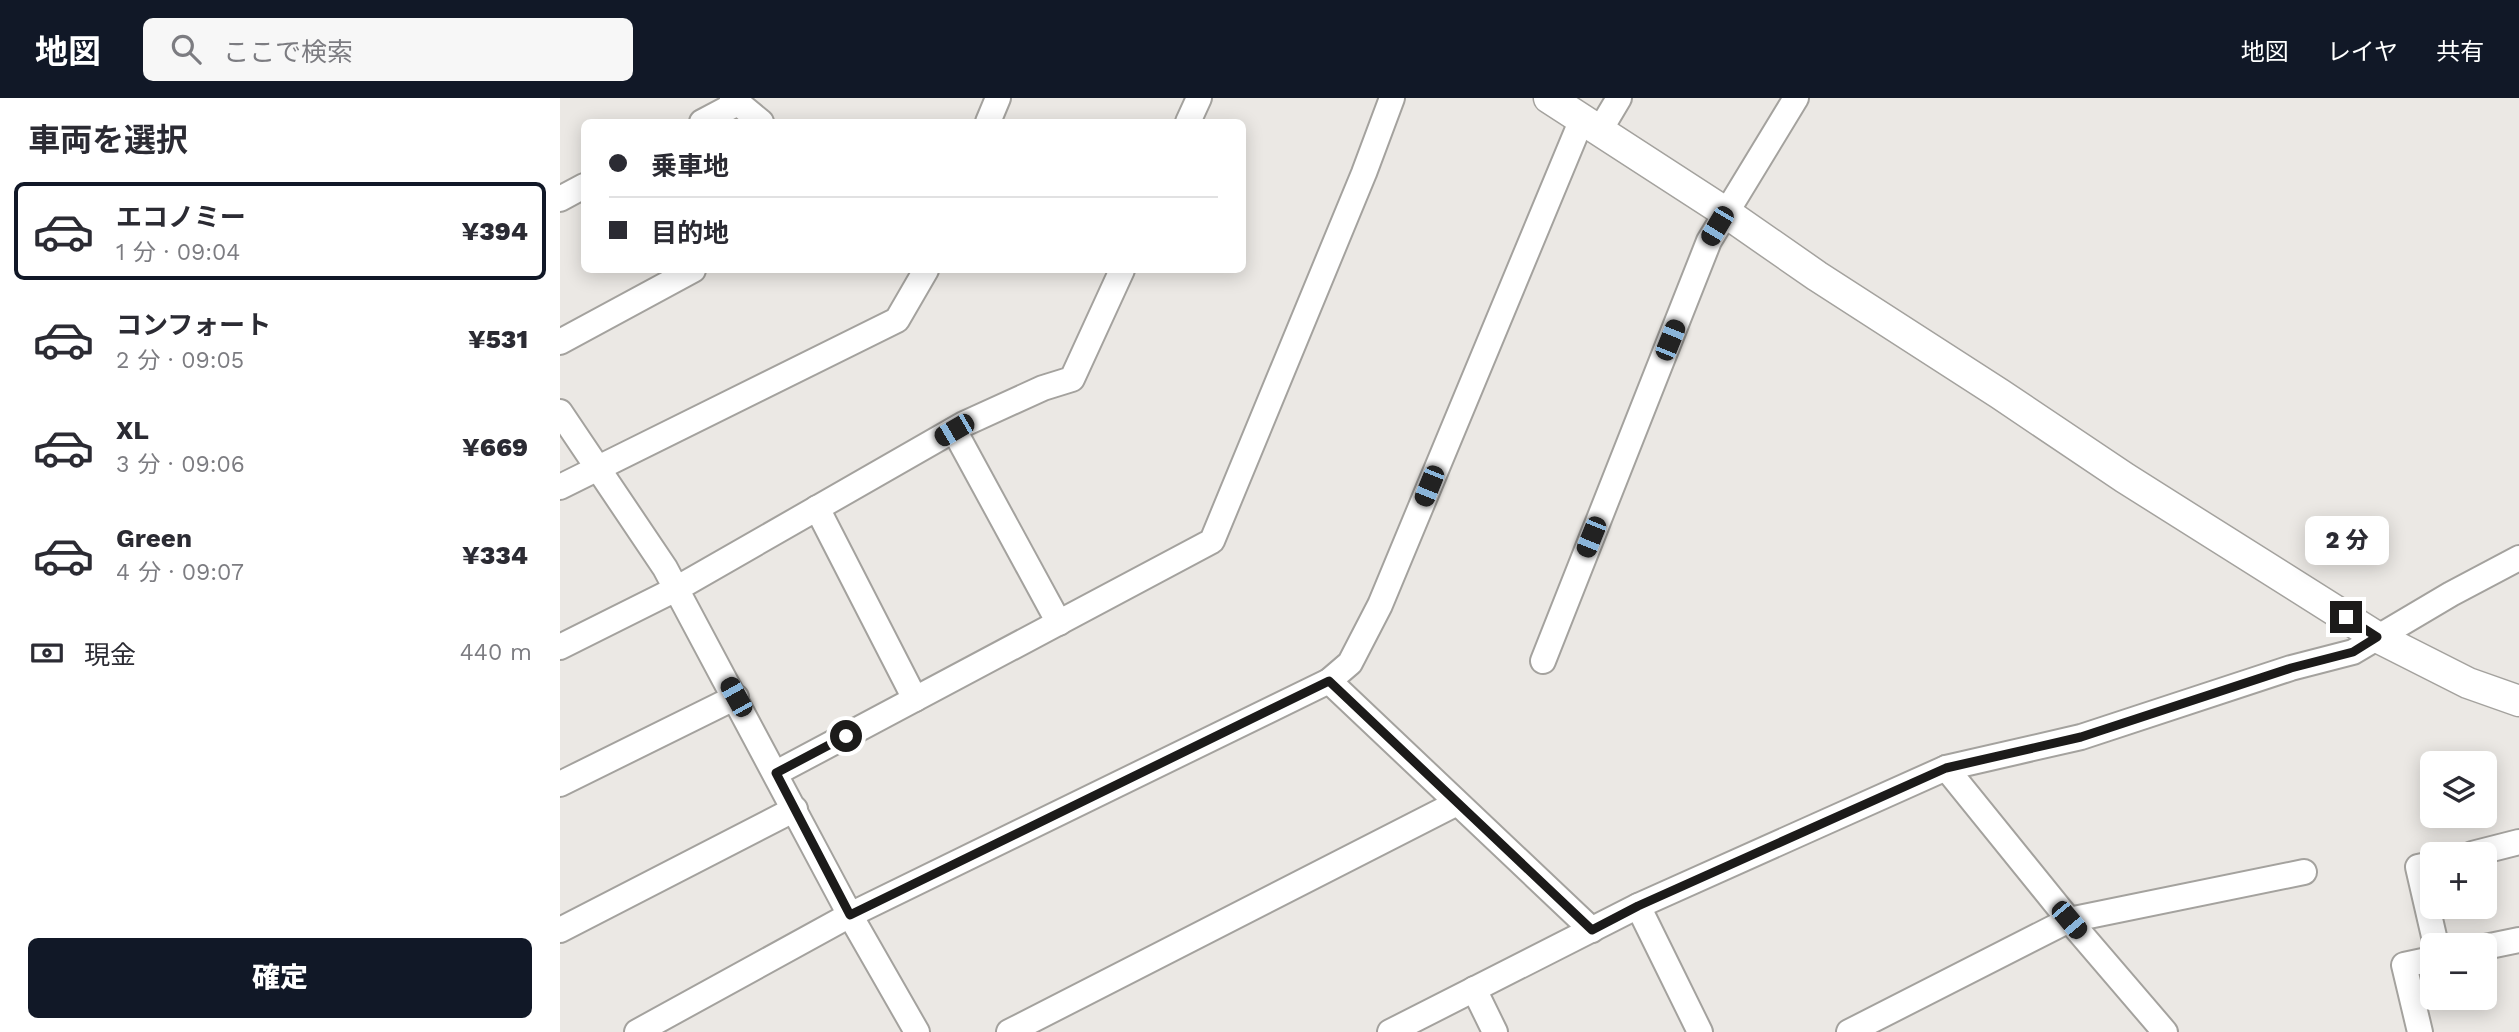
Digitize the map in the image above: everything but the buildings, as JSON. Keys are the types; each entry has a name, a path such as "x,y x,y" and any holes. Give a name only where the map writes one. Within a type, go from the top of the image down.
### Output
{"street":[{"path":"989,119 998,98"},
{"path":"1189,119 1199,98"},
{"path":"776,773 1212,541 1364,173 1392,98"},
{"path":"1549,98 2125,478 2377,637 2468,683 2519,702"},
{"path":"637,1032 850,915 1329,681 1350,663 1380,605 1591,125 1619,98"},
{"path":"1543,661 1709,241 1796,98"},
{"path":"707,119 735,101 757,119"},
{"path":"560,200 581,188"},
{"path":"560,342 687,273"},
{"path":"560,487 897,320 924,273"},
{"path":"560,647 677,589 954,430 1043,387 1072,379 1121,273"},
{"path":"560,412 665,568 850,915 917,1032"},
{"path":"954,430 1059,623"},
{"path":"817,508 915,699"},
{"path":"1390,1032 1638,906 1946,768 2081,737 2291,668 2353,652 2519,558"},
{"path":"1329,681 1592,930"},
{"path":"560,784 736,697"},
{"path":"1946,768 2069,920 2165,1032"},
{"path":"1009,1032 1457,803"},
{"path":"560,930 794,809"},
{"path":"2497,848 2519,842"},
{"path":"1849,1032 2069,920 2304,872"},
{"path":"1638,906 1700,1032"},
{"path":"2497,945 2519,940"},
{"path":"2420,962 2404,965 2420,1032"},
{"path":"1475,989 1495,1032"}],"route":[{"path":"846,736 776,773 850,915 1329,681 1592,930 1638,906 1946,768 2081,737 2291,668 2353,652 2377,637 2346,617"}]}
